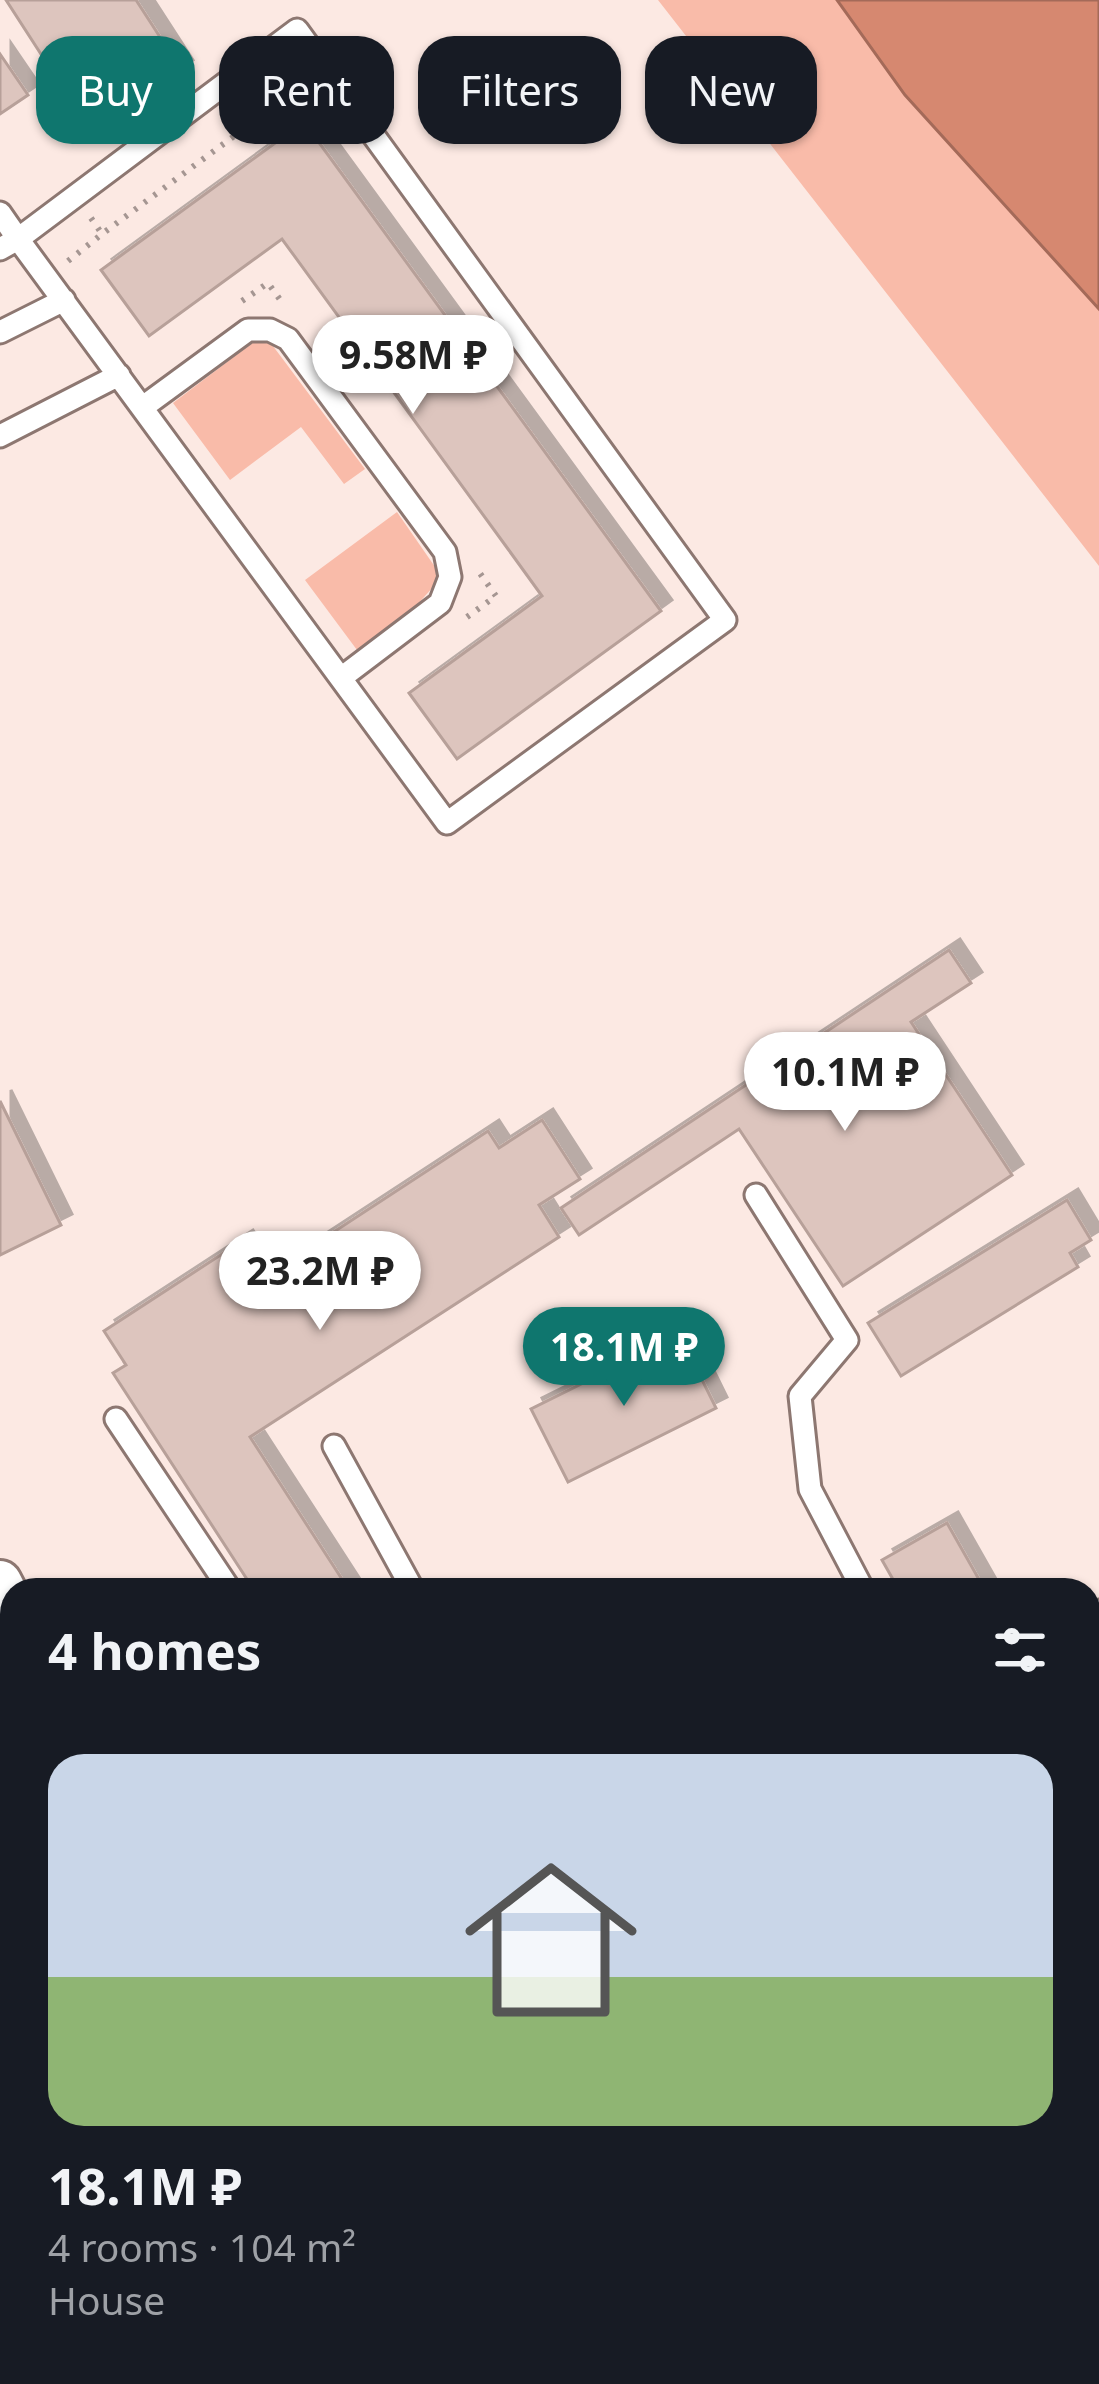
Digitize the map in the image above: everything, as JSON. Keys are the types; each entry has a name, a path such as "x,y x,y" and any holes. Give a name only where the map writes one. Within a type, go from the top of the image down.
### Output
{"lane":[{"path":"9,244 219,89"},
{"path":"0,213 9,244 64,300 447,824 725,620 379,144"},
{"path":"0,332 64,300"},
{"path":"143,407 248,330 269,330 288,339 445,552 450,577 440,604 341,678"},
{"path":"0,436 119,375"},
{"path":"756,1195 847,1340 800,1396 810,1490 857,1578"},
{"path":"116,1419 222,1578"},
{"path":"334,1446 406,1578"}],"path":[{"path":"75,196 102,234 224,144"}],"shaded area":[{"path":"658,0 837,0 905,95 1099,309 1099,566 770,144 817,144 817,36 686,36"},
{"path":"837,0 1099,0 1099,309 905,95"},
{"path":"264,334 365,469 344,484 301,427 230,480 173,403"},
{"path":"397,512 442,577 416,606 357,650 305,580"}],"building":[{"path":"6,0 136,0 159,36 36,36 36,46"},
{"path":"0,54 28,95 0,114"},
{"path":"274,144 320,144 661,611 457,759 409,693 542,596 508,549 282,239 149,336 101,270"},
{"path":"949,950 971,983 911,1022 1012,1175 843,1286 739,1129 579,1235 561,1208"},
{"path":"0,1101 61,1225 0,1255"},
{"path":"542,1120 580,1179 539,1205 559,1237 250,1437 341,1578 246,1578 113,1373 126,1365 104,1331 242,1241 265,1277 488,1131 499,1148"},
{"path":"1067,1200 1091,1240 1070,1253 1078,1267 901,1376 868,1323"},
{"path":"680,1335 716,1408 568,1482 531,1409"},
{"path":"947,1523 978,1578 892,1578 882,1560"}]}
